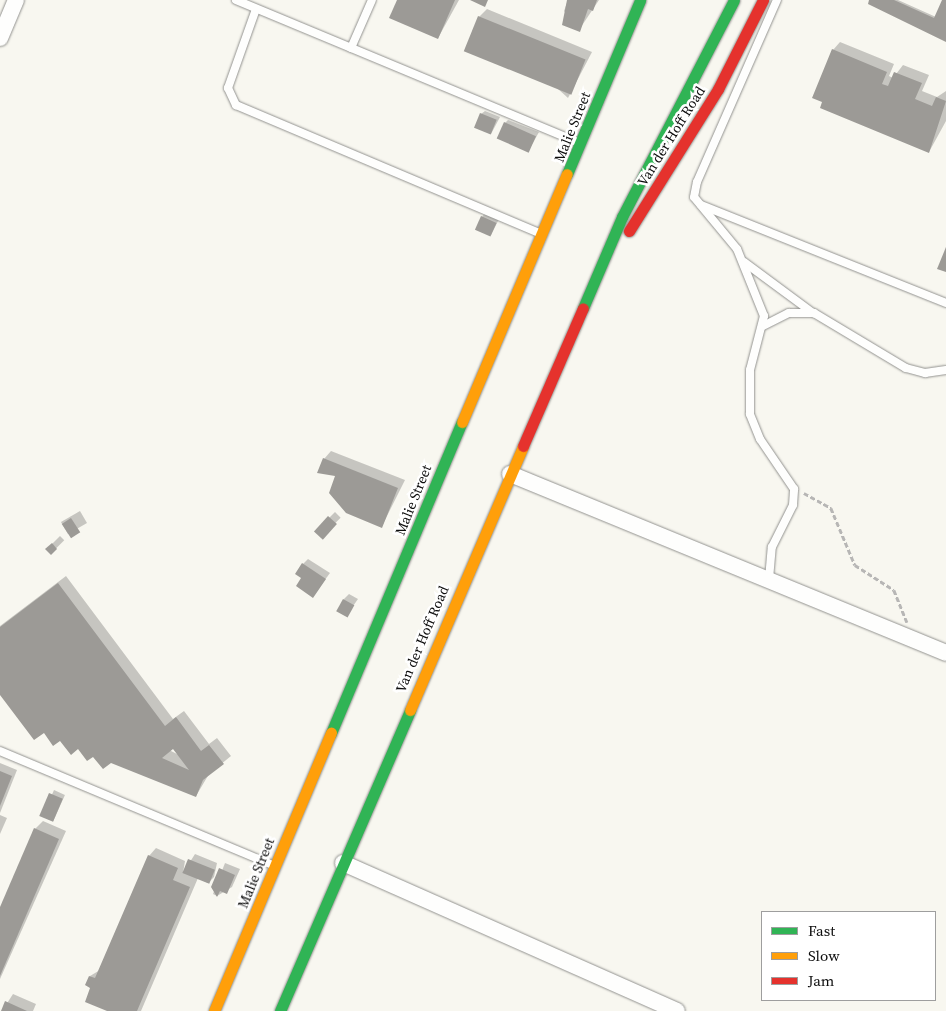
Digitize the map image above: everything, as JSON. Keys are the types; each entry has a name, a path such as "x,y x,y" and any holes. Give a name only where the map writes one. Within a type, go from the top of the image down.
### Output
{"main road":[{"name":"Malie Street","path":"214,1011 275,867 316,761 544,234 640,0"},
{"name":"Van der Hoff Road","path":"280,1011 594,280 734,0"},
{"name":"Van der Hoff Road","path":"594,280 718,89 763,0"}],"street":[{"path":"0,38 16,0"},
{"path":"510,474 946,653"},
{"path":"343,863 677,1011"}],"lane":[{"path":"236,0 581,144"},
{"path":"351,48 372,0"},
{"path":"769,579 772,547 793,505 794,489 760,439 750,414 750,370 763,326 761,304 742,260 725,231 697,204 697,182 777,0"},
{"path":"256,9 228,88 236,105 544,234"},
{"path":"697,204 946,303"},
{"path":"742,260 814,313 906,368 925,373 946,370"},
{"path":"763,326 789,313 814,313"},
{"path":"0,751 275,867"}],"path":[{"path":"794,489 831,508 855,565 894,590 906,617 908,636"}],"building":[{"path":"397,0 455,0 438,39 389,18"},
{"path":"470,0 488,0 485,7"},
{"path":"567,0 597,0 593,11 588,9 580,32 562,25"},
{"path":"869,0 894,0 934,18 942,0 946,0 946,42 868,4"},
{"path":"478,16 586,59 571,95 464,51"},
{"path":"832,49 887,72 882,84 888,86 894,72 922,83 915,99 932,106 936,97 946,101 929,153 820,108 822,102 812,98"},
{"path":"480,113 497,120 491,135 474,128"},
{"path":"504,122 536,136 529,153 497,138"},
{"path":"481,216 497,223 490,237 475,230"},
{"path":"946,247 946,272 937,269"},
{"path":"323,458 398,488 382,528 346,513 329,493 335,476 317,473"},
{"path":"328,516 337,524 323,540 314,532"},
{"path":"71,518 80,532 71,538 62,524"},
{"path":"52,543 57,549 51,555 45,549"},
{"path":"302,563 326,579 313,598 296,586 301,578 295,574"},
{"path":"58,583 165,726 176,717 201,751 209,745 224,764 203,780 196,797 111,763 103,769 93,757 87,761 78,749 71,755 60,741 53,746 44,733 34,740 0,695 0,627","holes":["173,749 189,770 162,758"]},
{"path":"343,599 354,605 348,618 336,611"},
{"path":"0,771 12,776 0,806"},
{"path":"49,793 63,799 53,822 39,816"},
{"path":"34,828 59,839 0,976 0,907"},
{"path":"148,855 178,868 173,880 190,887 137,1011 107,1011 85,1002 90,988 85,985 89,976 95,978"},
{"path":"188,859 215,870 209,884 182,873"},
{"path":"219,868 235,875 227,894 220,891 217,897 211,887"},
{"path":"5,1001 27,1011 1,1011"}],"traffic: fast":[{"path":"567,174 640,0"},
{"path":"583,308 622,217 734,0"},
{"path":"331,733 462,422"},
{"path":"280,1011 410,710"}],"traffic: slow":[{"path":"462,422 567,174"},
{"path":"410,710 523,446"},
{"path":"214,1011 331,733"}],"traffic: jam":[{"path":"629,231 718,89 763,0"},
{"path":"523,446 583,308"}]}
